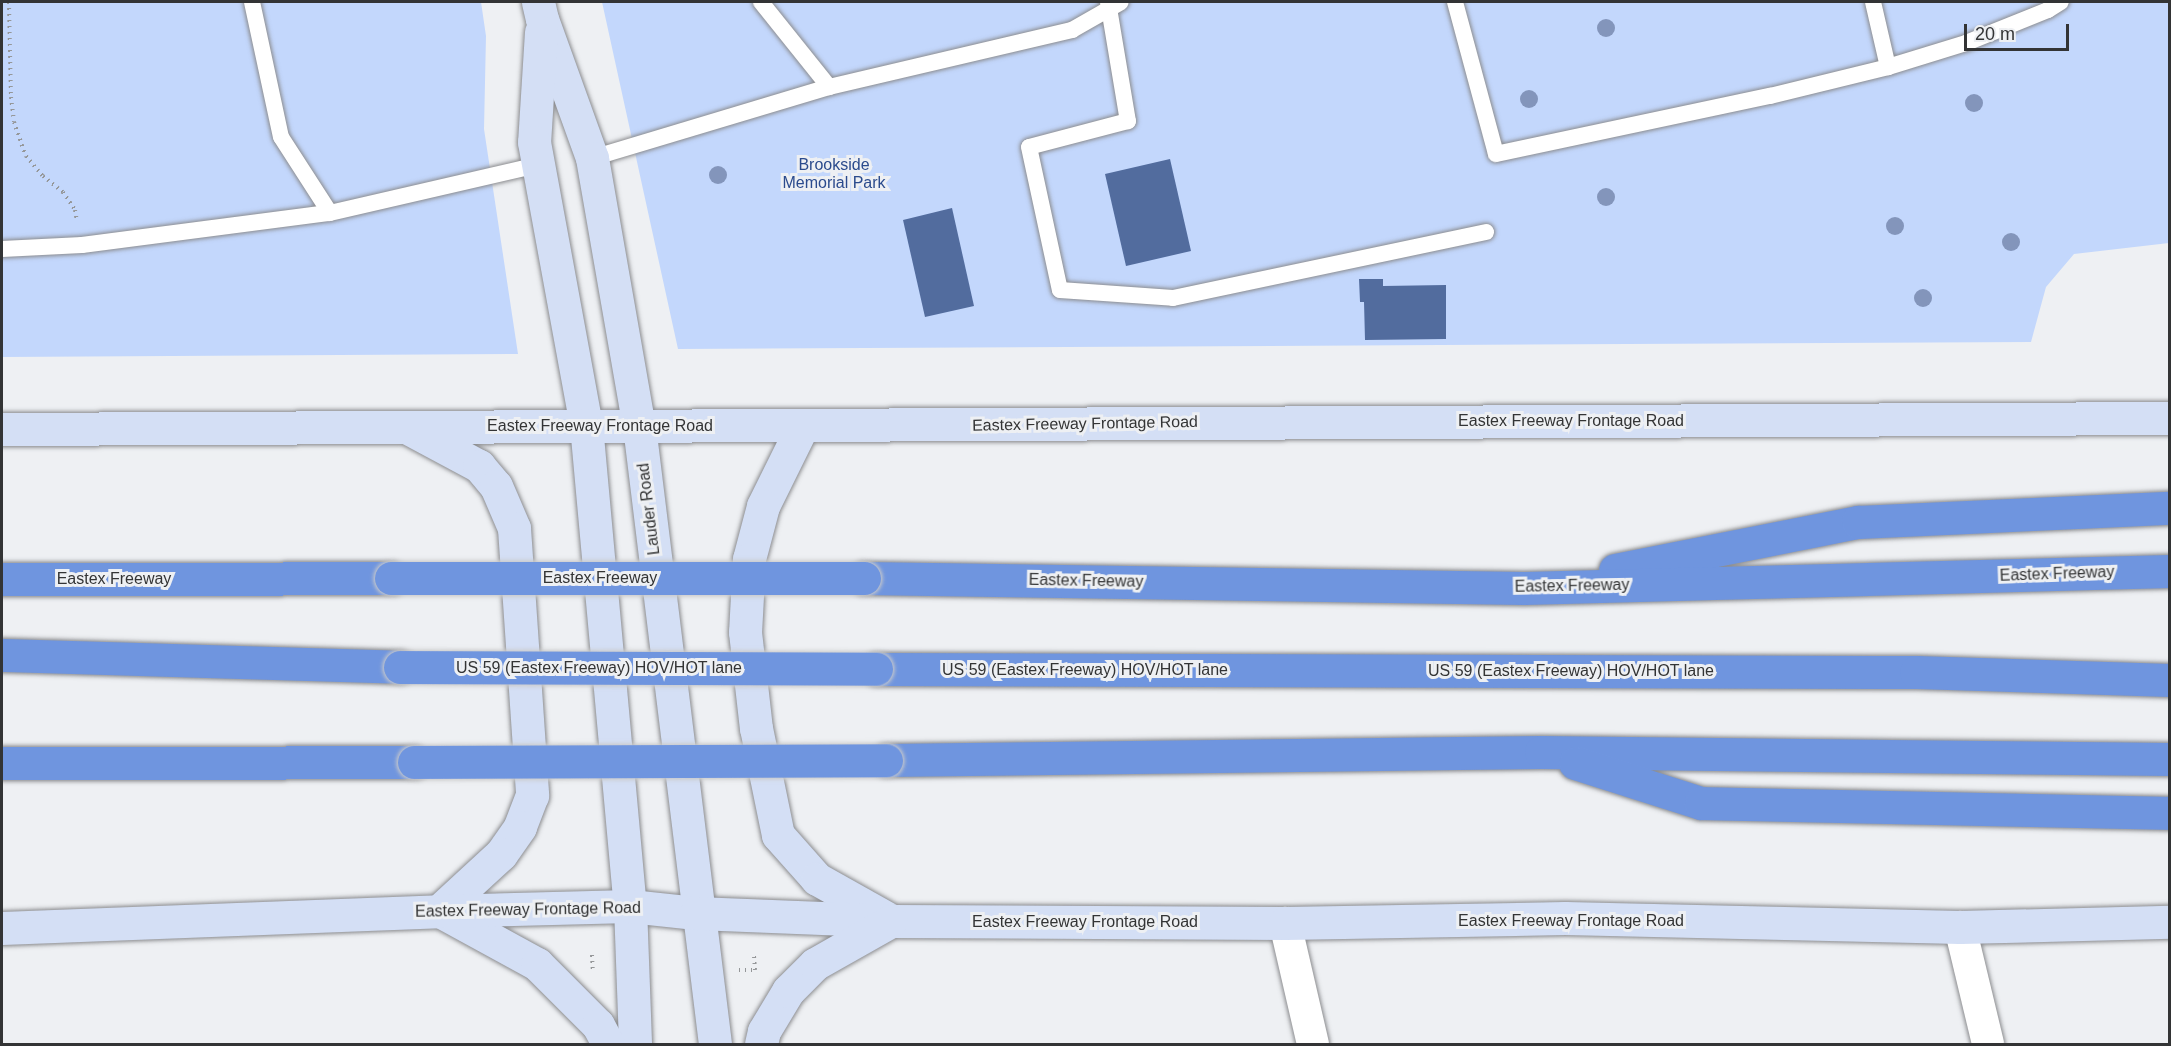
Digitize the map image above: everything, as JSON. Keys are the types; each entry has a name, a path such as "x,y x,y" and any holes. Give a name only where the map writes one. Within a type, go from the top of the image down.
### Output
{"highway":[{"path":"1524,588 1858,522 2169,508"},
{"name":"Eastex Freeway","path":"2,579 864,578 1524,588 2169,571"},
{"name":"US 59 (Eastex Freeway) HOV/HOT lane","path":"2,655 400,668 1916,672 2169,680"},
{"path":"1541,752 1701,803 2169,813"},
{"path":"2,763 886,760 1541,752 2169,759"}],"main road":[{"name":"Lauder Road","path":"540,10 592,158 639,426 696,913 715,1044"},
{"name":"Lauder Road","path":"540,10 534,142 586,425 630,906 635,1044"},
{"name":"Eastex Freeway Frontage Road","path":"2,429 586,425 802,427 1286,421 2169,418"},
{"path":"405,427 479,466 496,486 513,528 514,539 532,795 520,826 501,854 439,910 537,964 598,1025 608,1044"},
{"path":"802,427 763,507 749,560 745,632 756,728 778,835 817,879 891,921"},
{"name":"Eastex Freeway Frontage Road","path":"2,928 439,910 630,906 696,913 891,921 1285,923 1565,918 1960,927 2169,922"},
{"path":"761,1044 764,1031 788,991 814,964 891,921"}],"street":[{"path":"1285,923 1313,1044"},
{"path":"1960,927 1988,1044"}],"lane":[{"path":"252,2 281,136 330,213"},
{"path":"761,2 829,87"},
{"path":"1455,2 1496,154 1770,96 1888,67 1966,43 2048,10 2061,2"},
{"path":"1873,2 1888,67"},
{"path":"592,158 829,87 1072,30 1113,3 1128,121 1029,147 1060,290 1173,298 1486,232"},
{"path":"2,249 82,245 330,213 538,165"}],"path":[{"path":"9,2 11,97 14,122 26,156 43,176 63,192 75,210 82,245"}],"green space":[{"path":"2,2 481,2 486,36 484,129 518,354 2,357"},
{"name":"Brookside Memorial Park","path":"602,2 2169,2 2169,243 2074,254 2046,287 2031,342 678,349"}],"building":[{"path":"1170,159 1191,251 1126,266 1105,174"},
{"path":"952,208 974,306 925,317 903,220"},
{"path":"1359,279 1383,279 1383,286 1446,285 1446,339 1365,340 1364,302 1360,302"}]}
